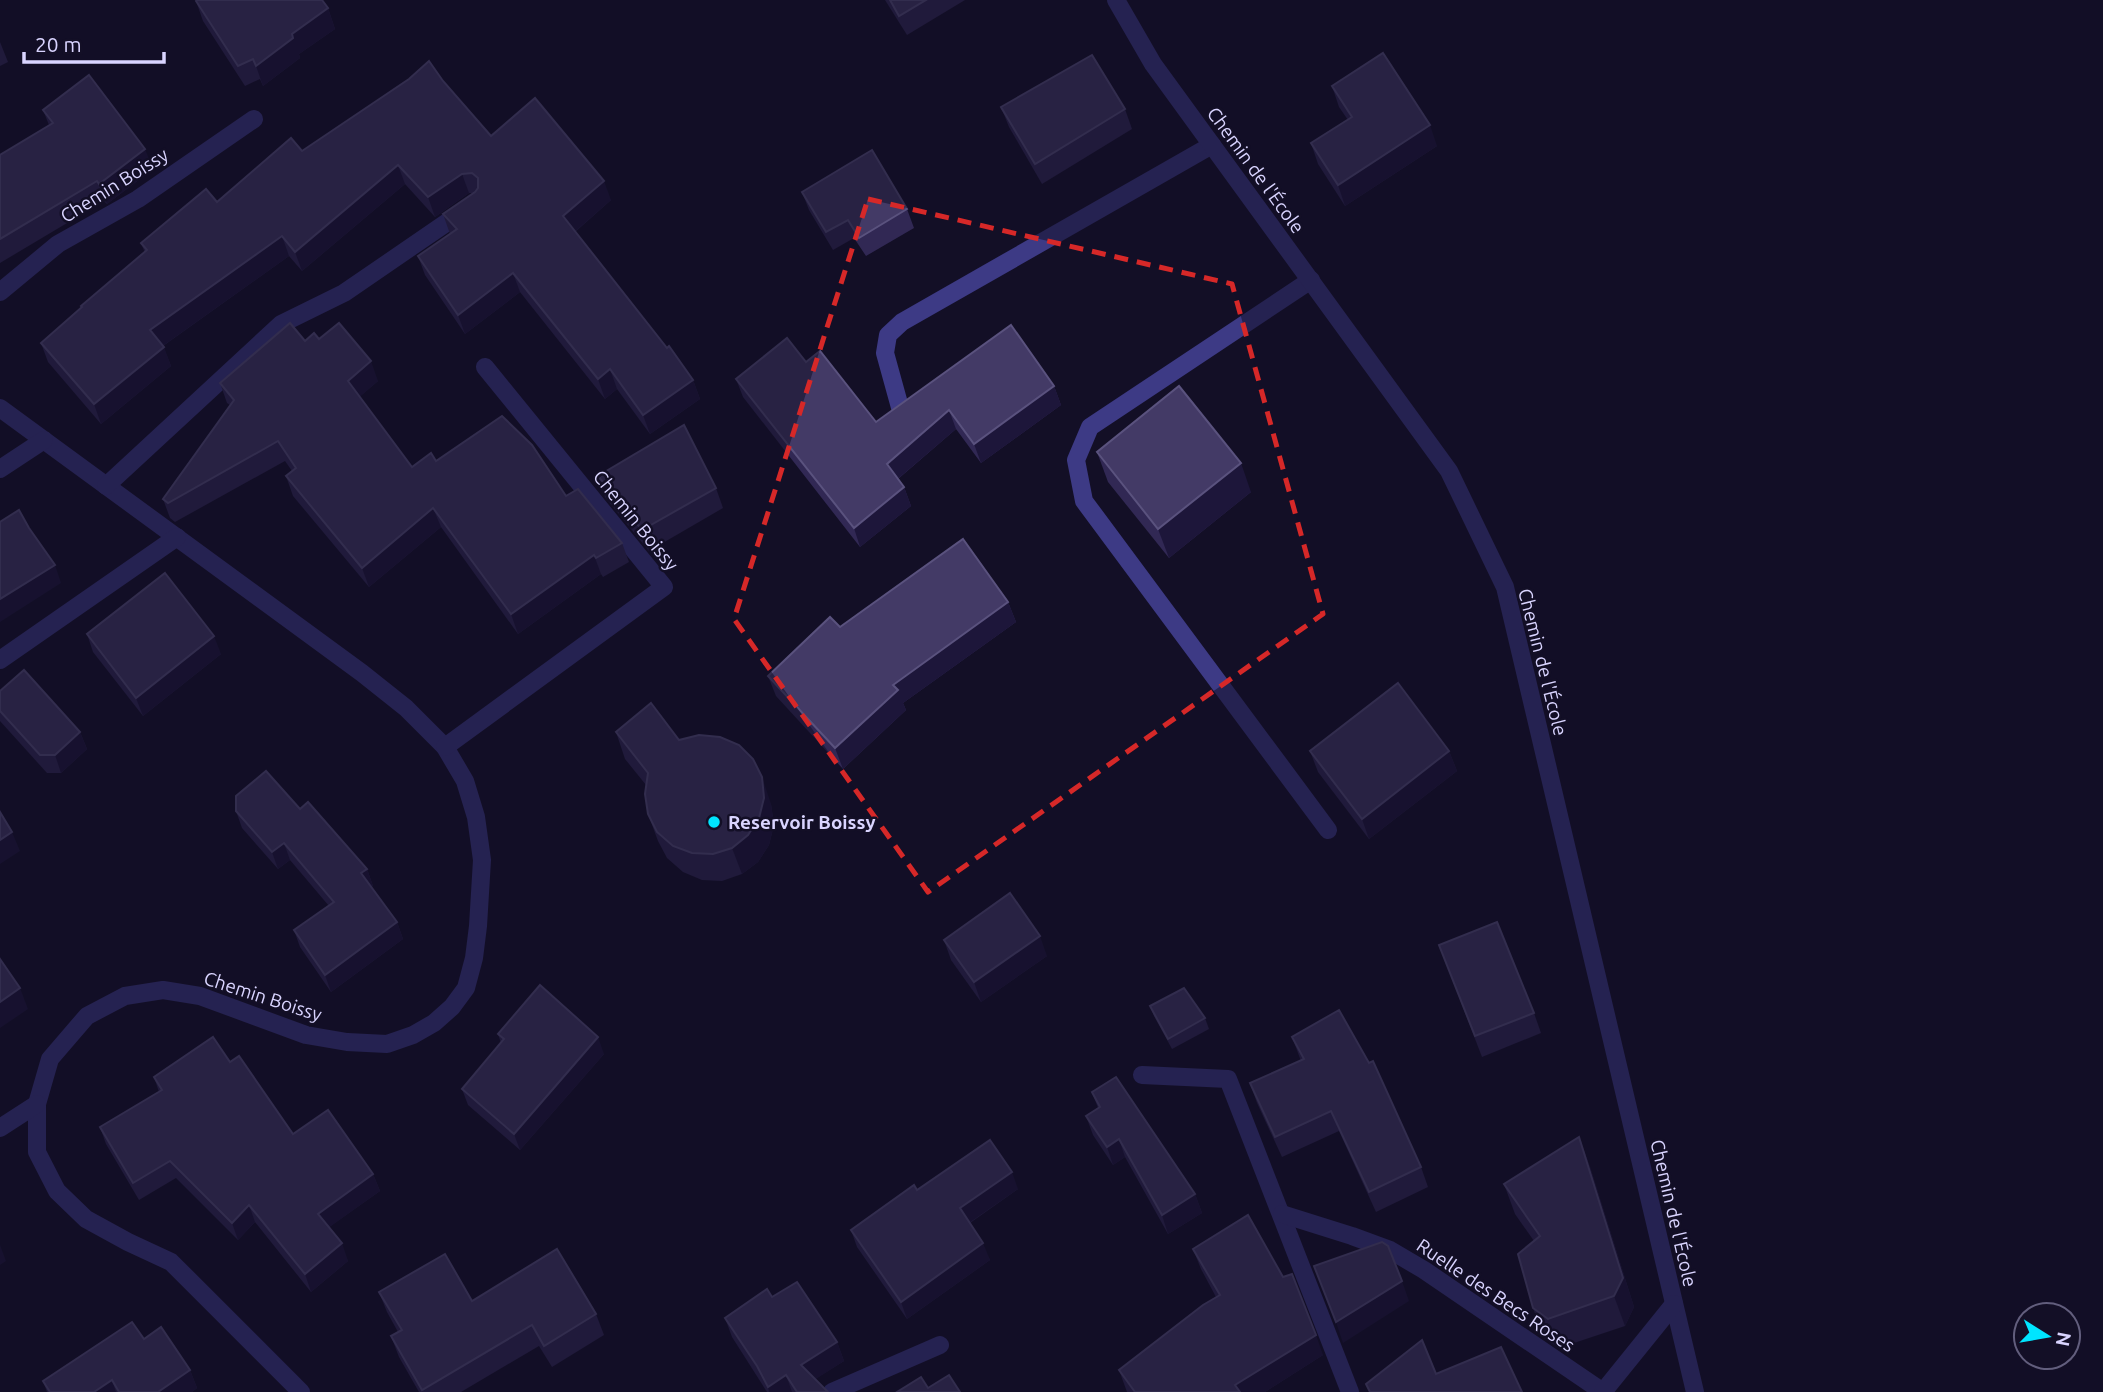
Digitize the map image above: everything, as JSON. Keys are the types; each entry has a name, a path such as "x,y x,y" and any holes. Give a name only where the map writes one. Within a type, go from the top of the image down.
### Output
{"street":[{"name":"Chemin de l'École","path":"1116,0 1153,64 1450,471 1505,587 1695,1392"},
{"name":"Chemin Boissy","path":"0,292 58,244 138,199 254,119"},
{"path":"901,411 885,353 888,335 902,322 1212,145"},
{"path":"106,486 281,324 344,293 475,203"},
{"path":"1311,280 1090,427 1076,460 1084,501 1328,830"},
{"name":"Chemin Boissy","path":"445,747 664,587 485,367"},
{"name":"Chemin Boissy","path":"0,408 406,708 445,747 465,781 476,817 482,860 474,958 466,988 452,1007 434,1023 413,1035 387,1044 347,1042 306,1035 200,996 163,990 125,996 87,1016 50,1059 37,1104 37,1152 57,1191 86,1219 171,1262 301,1392"},
{"path":"0,469 44,440"},
{"path":"0,660 177,537"},
{"path":"1142,1075 1228,1079 1350,1392"},
{"path":"0,1128 37,1104"},
{"name":"Ruelle des Becs Roses","path":"1282,1214 1390,1250 1424,1270 1603,1392 1674,1304"},
{"path":"832,1392 940,1345"}],"highlighted area":[{"path":"868,199 1232,284 1323,614 928,892 734,619"}],"building":[{"path":"197,0 322,0 328,8 292,34 293,38 256,66 253,59 238,66"},
{"path":"890,0 926,0 899,16"},
{"path":"1383,53 1430,125 1338,185 1311,143 1352,117 1332,86"},
{"path":"1092,55 1125,109 1035,164 1001,107"},
{"path":"429,61 491,136 535,98 604,181 563,216 667,348 669,346 693,380 643,415 610,369 598,379 513,273 458,315 418,256 457,229 443,214 475,192 478,178 472,173 462,174 428,197 398,165 295,252 282,236 150,330 164,347 94,404 41,343 147,250 141,243 206,189 217,202 291,138 302,151 409,79"},
{"path":"89,75 145,149 99,184 97,181 0,239 0,155 53,123 43,110"},
{"path":"872,150 907,209 859,238 848,220 826,232 802,192"},
{"path":"290,323 305,341 314,333 319,339 339,323 371,361 348,381 412,467 431,453 436,461 502,416 532,445 566,496 578,489 622,543 596,558 594,555 511,614 433,508 362,568 286,476 296,468 278,441 168,503 163,499 234,400 220,383"},
{"path":"1011,325 1054,386 974,444 949,410 887,464 904,487 854,528 736,379 787,338 806,362 820,351 876,422"},
{"path":"1179,386 1241,463 1158,529 1097,452"},
{"path":"684,425 716,488 642,530 598,476"},
{"path":"19,510 55,565 0,599 0,522"},
{"path":"963,539 1008,602 893,685 898,690 835,748 768,676 830,617 840,627"},
{"path":"165,573 214,636 136,698 87,634"},
{"path":"24,670 80,732 55,755 40,755 0,711 0,691"},
{"path":"1398,683 1449,751 1362,819 1310,751"},
{"path":"651,703 679,740 699,735 720,737 739,745 753,759 762,777 764,798 759,818 748,835 732,848 713,854 692,853 673,846 657,832 648,814 645,794 648,773 616,732"},
{"path":"266,771 300,809 308,802 367,869 361,873 397,922 325,975 294,930 334,902 284,843 272,852 236,811 236,796"},
{"path":"0,812 12,832 0,840"},
{"path":"1010,893 1040,936 974,982 944,940"},
{"path":"1497,922 1534,1013 1475,1036 1439,945"},
{"path":"0,959 20,988 0,1002"},
{"path":"540,985 598,1037 514,1134 462,1089 504,1039 498,1034"},
{"path":"1184,988 1205,1018 1168,1039 1150,1006"},
{"path":"1339,1010 1369,1063 1373,1061 1421,1167 1369,1192 1331,1111 1275,1137 1250,1083 1304,1059 1292,1037"},
{"path":"213,1037 230,1062 239,1056 293,1134 328,1110 373,1174 318,1214 342,1243 305,1274 249,1205 232,1223 170,1161 133,1183 100,1127 162,1090 154,1077"},
{"path":"1116,1077 1195,1194 1162,1215 1119,1139 1107,1147 1086,1116 1100,1107 1092,1092"},
{"path":"1579,1137 1623,1278 1614,1296 1548,1319 1533,1308 1518,1254 1540,1236 1504,1184"},
{"path":"990,1140 1012,1172 960,1208 983,1243 901,1302 851,1230 914,1185 917,1190"},
{"path":"1248,1215 1283,1277 1292,1274 1316,1335 1235,1385 1240,1392 1135,1392 1119,1370 1203,1305 1220,1295 1193,1249"},
{"path":"1382,1242 1388,1246 1402,1281 1336,1322 1314,1266"},
{"path":"557,1249 596,1314 544,1346 532,1325 422,1390 391,1336 402,1330 379,1292 445,1254 472,1301"},
{"path":"797,1282 837,1342 801,1365 828,1392 797,1392 786,1375 768,1387 725,1318 767,1289 772,1297"},
{"path":"132,1322 144,1339 161,1327 190,1370 158,1392 119,1392 112,1380 94,1392 50,1392 43,1381"},
{"path":"1422,1340 1436,1374 1501,1347 1522,1392 1370,1392 1366,1384"},
{"path":"949,1375 960,1392 897,1392 921,1377 928,1388"}],"place":[{"name":"Reservoir Boissy","path":"714,822"}]}
